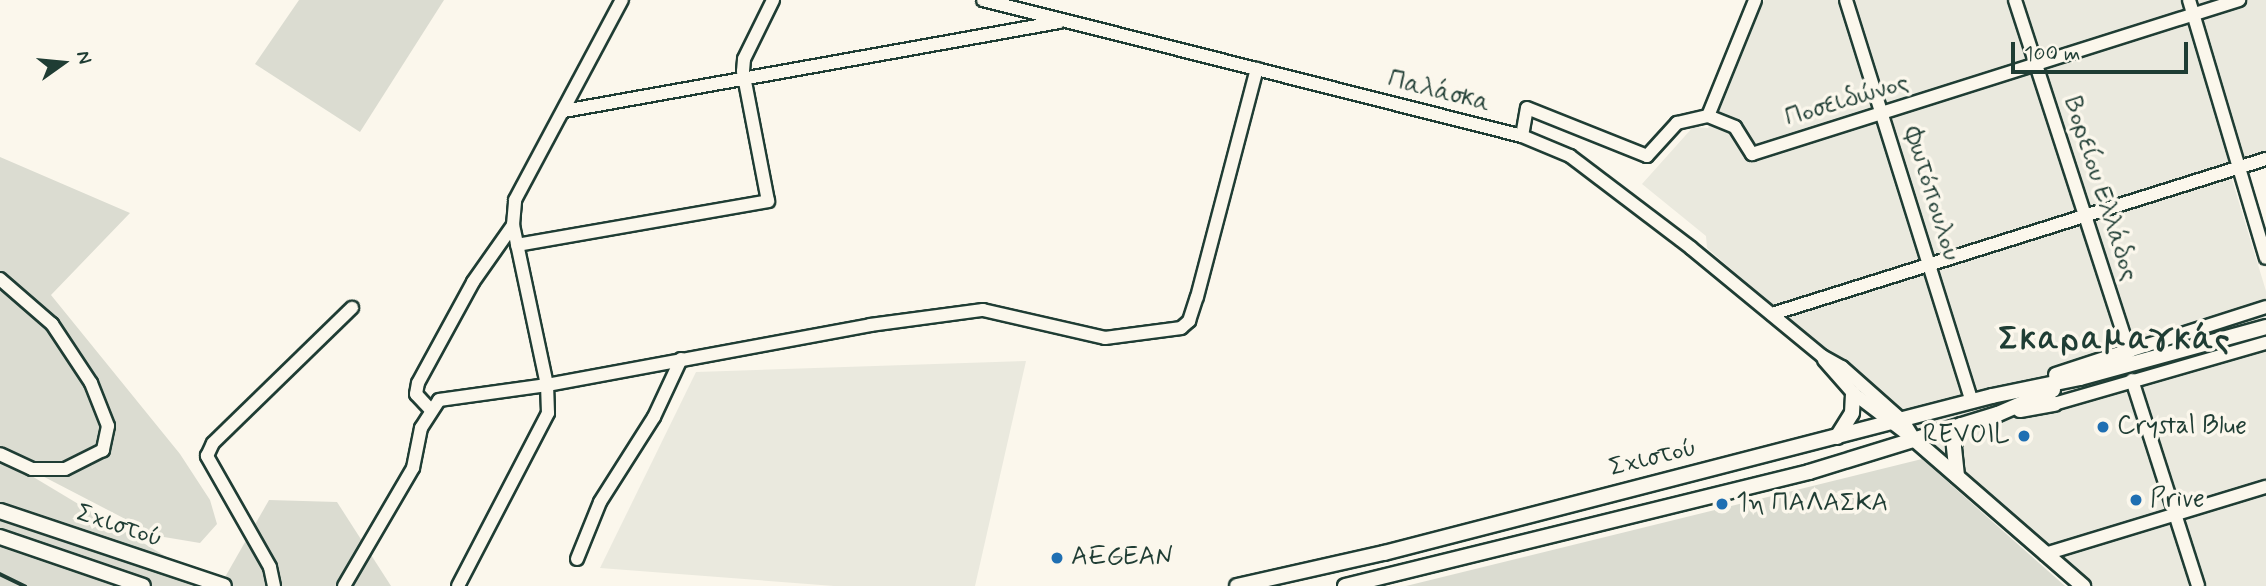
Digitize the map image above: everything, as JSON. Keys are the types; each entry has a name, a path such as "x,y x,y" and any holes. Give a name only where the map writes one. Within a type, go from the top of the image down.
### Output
{"main road":[{"name":"Σχιστού","path":"1237,586 1992,396 2080,378 2245,330 2266,327"},
{"path":"1992,396 2129,351"},
{"name":"Σχιστού","path":"1345,586 1809,472 1998,414 2080,378"},
{"path":"1837,437 1852,413 1853,393"},
{"path":"1998,414 2053,404"},
{"path":"1957,477 1954,445 1961,425"},
{"path":"1914,440 2082,586"},
{"name":"Σχιστού","path":"0,511 224,586"},
{"name":"Σχιστού","path":"0,537 143,586"}],"street":[{"path":"458,586 548,413 547,385 513,225 514,200 622,0"},
{"path":"517,244 768,201 744,59 773,0"},
{"name":"Παλάσκα","path":"983,0 1522,136 1591,170 1822,356 1853,393 1896,422"},
{"path":"1522,136 1527,108 1647,156 1677,123 1708,116 1755,0"},
{"name":"Φωτόπουλου","path":"1846,0 1972,402"},
{"name":"Βορείου Ελλάδος","path":"2015,0 2129,351"},
{"path":"2189,0 2266,258"},
{"name":"Ποσειδώνος","path":"1708,116 1735,127 1752,154 2239,0"},
{"path":"564,111 1066,21"},
{"path":"344,586 413,468 429,408 439,400 547,385 681,359 983,310 1105,338 1181,328 1189,321 1197,297 1257,69"},
{"path":"1772,314 2266,159"},
{"path":"429,408 416,394 418,383 473,282 513,225"},
{"path":"0,279 52,324 91,383 108,426 103,450 65,468 32,468 0,454"},
{"path":"2129,351 2266,307"},
{"path":"274,586 270,567 209,464 209,450 352,308"},
{"path":"2053,404 2266,343"},
{"name":"Παλάσκα","path":"1822,356 1842,367 1914,440"},
{"path":"577,559 600,502 654,417 681,359"},
{"path":"2132,380 2198,586"},
{"path":"2045,554 2266,487"}],"shaded area":[{"path":"299,0 444,0 360,132 255,64"},
{"path":"1764,0 2266,0 2266,150 2227,163 2266,291 2266,586 2093,586 1707,248 1706,236 1642,184 1693,127 1708,128 1721,107"},
{"path":"0,157 130,213 51,295 180,454 210,500 217,524 200,543 158,536 0,454"},
{"path":"1026,361 975,586 834,586 600,568 696,372"},
{"path":"0,457 215,586 0,586"},
{"path":"1922,459 2065,586 1406,586"},
{"path":"269,500 337,502 391,586 220,586"}],"railway":[{"path":"0,574 25,586"}],"place":[{"name":"Crystal Blue","path":"2103,427"},
{"name":"REVOIL","path":"2024,436"},
{"name":"Prive","path":"2136,500"},
{"name":"1η ΠΑΛΑΣΚΑ","path":"1722,504"},
{"name":"AEGEAN","path":"1057,558"}],"district":[{"name":"Σκαραμαγκάς","path":"2115,341"}]}
